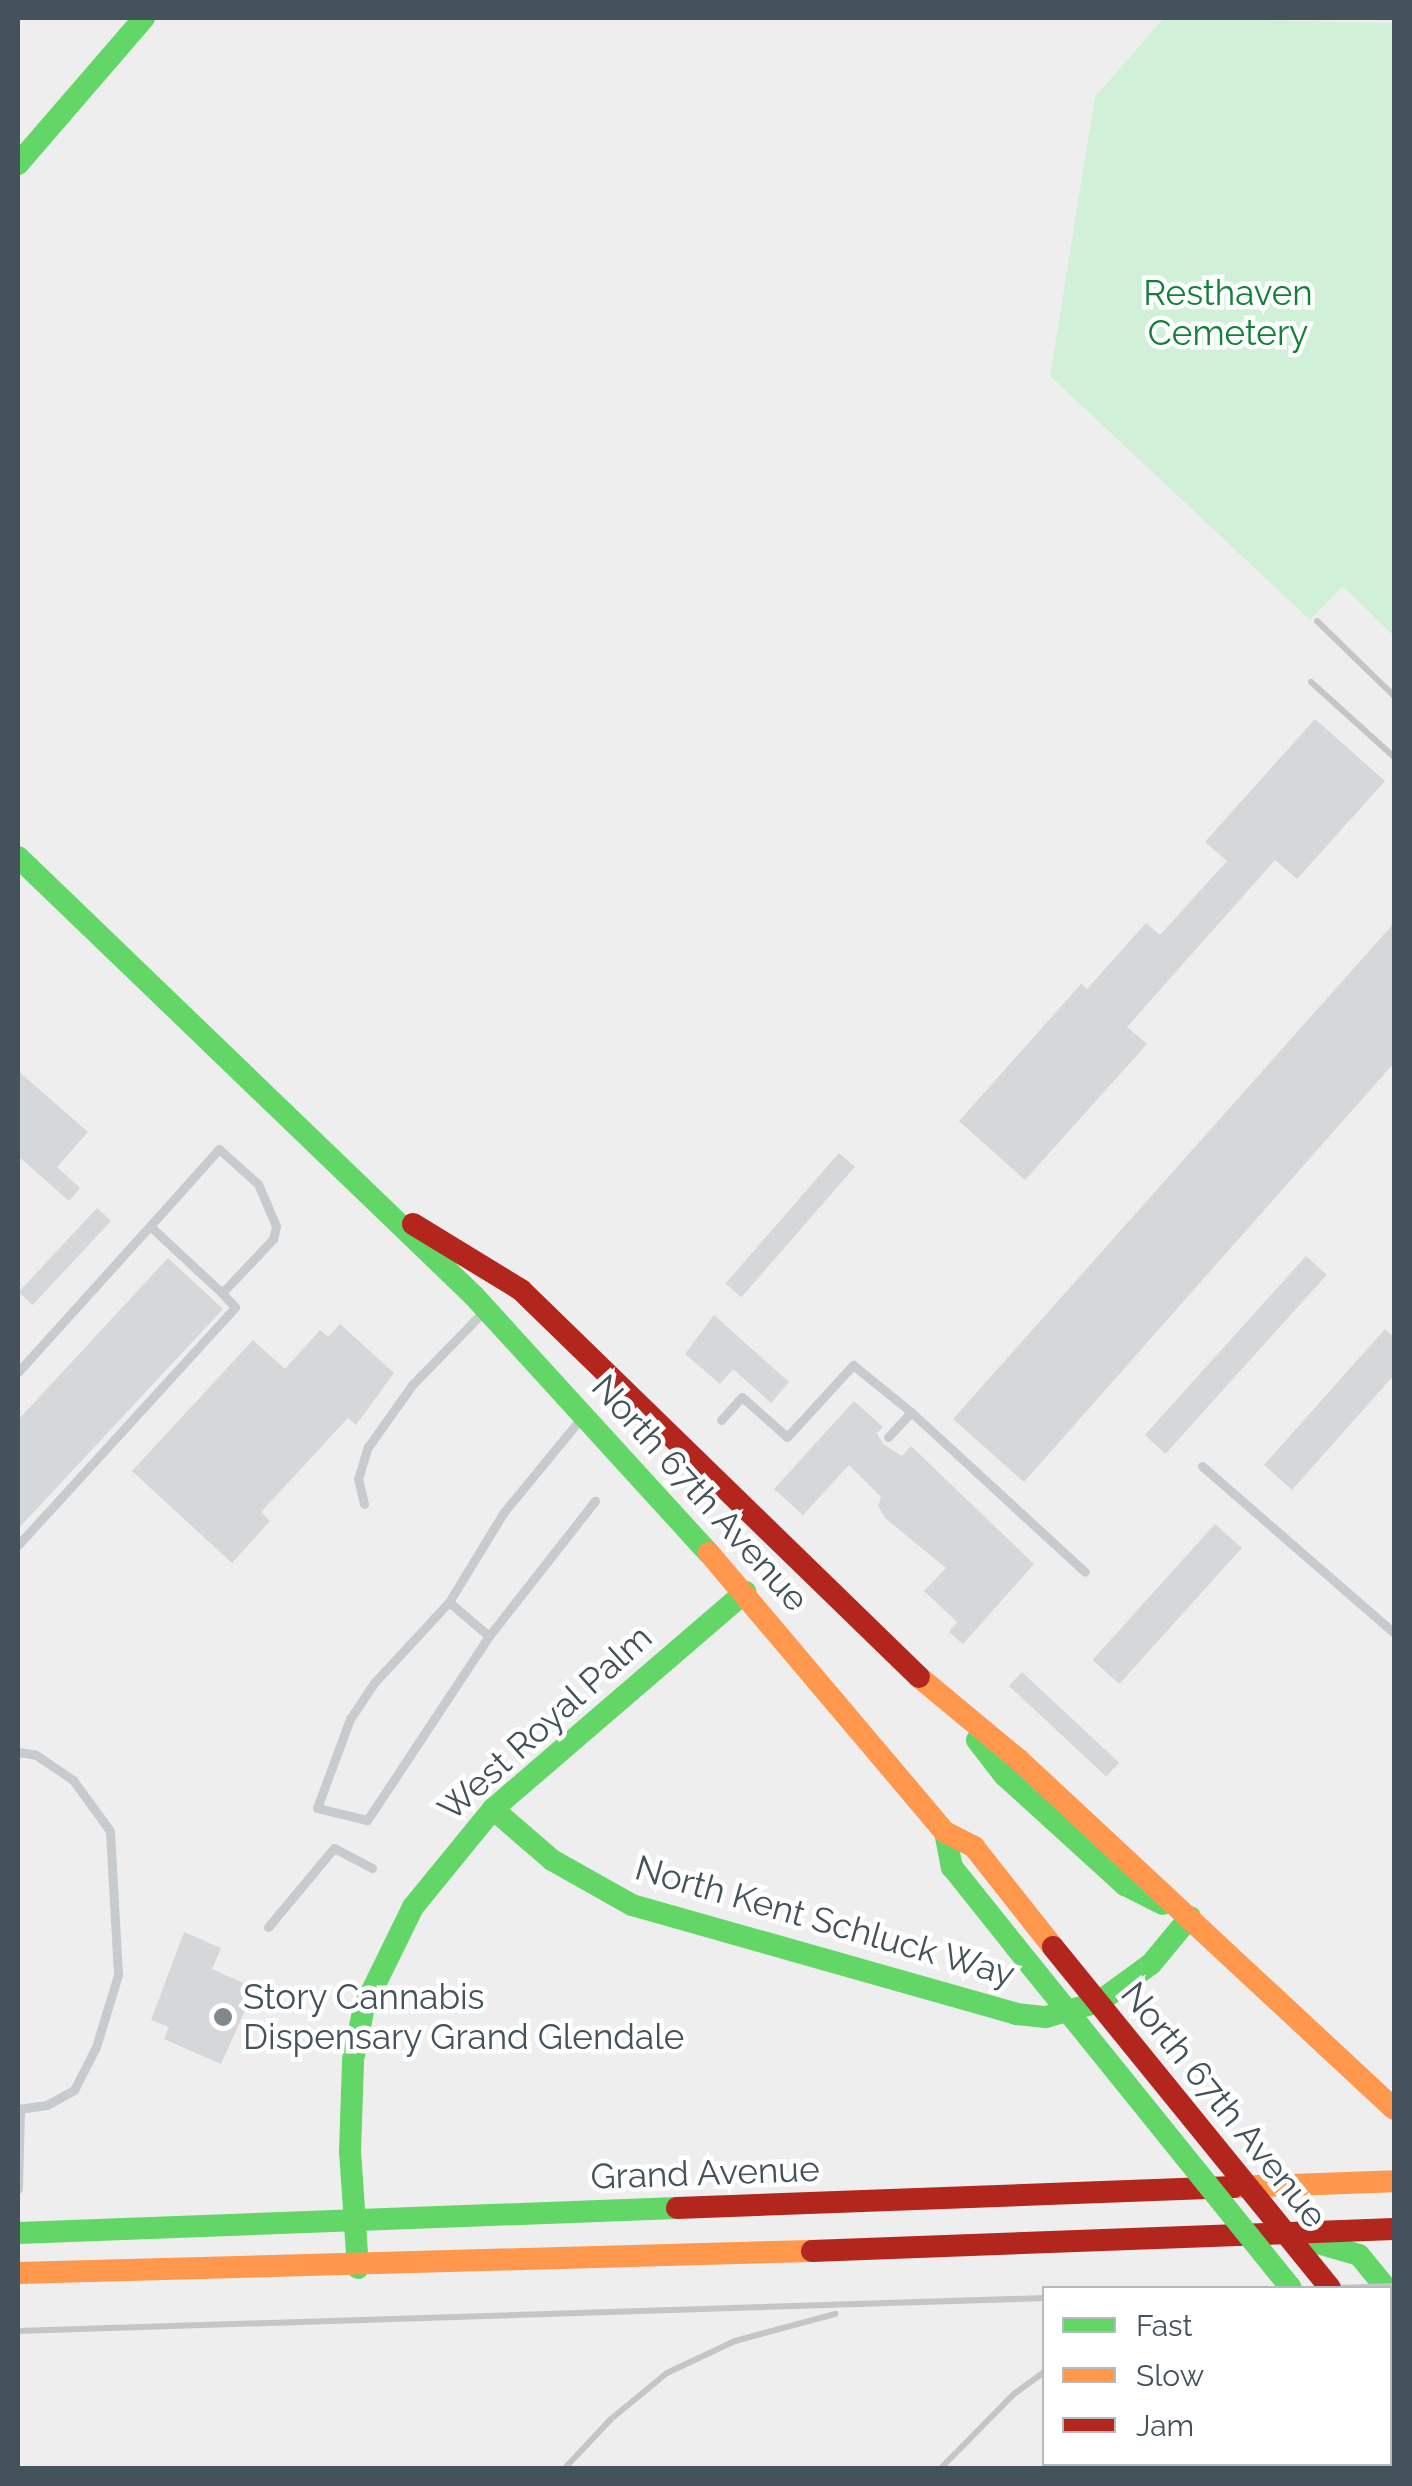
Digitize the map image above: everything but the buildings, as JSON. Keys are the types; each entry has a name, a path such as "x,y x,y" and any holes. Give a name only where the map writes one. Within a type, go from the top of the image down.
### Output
{"main road":[{"path":"18,164 144,18"},
{"name":"North 67th Avenue","path":"18,857 390,1212 584,1415 745,1592 945,1832 974,1847 1328,2286"},
{"name":"North 67th Avenue","path":"390,1212 521,1290 956,1714 1020,1760 1394,2108"},
{"name":"West Royal Palm","path":"358,2268 351,2099 364,2008 413,1907 494,1809 745,1592"},
{"name":"North Kent Schluck Way","path":"494,1809 552,1860 632,1906 1016,2014 1046,2016 1098,2002 1151,1964 1190,1917"},
{"name":"North 67th Avenue","path":"945,1832 952,1867 1288,2286"},
{"name":"Grand Avenue","path":"18,2233 1394,2182"},
{"path":"18,2274 358,2268 1394,2229"},
{"path":"1255,2236 1347,2249 1370,2264 1385,2286"},
{"path":"1392,2388 1394,2375"}],"lane":[{"path":"18,1372 219,1149 258,1184 276,1226 273,1239 222,1293"},
{"path":"18,1545 236,1307 150,1226"},
{"path":"364,1504 358,1479 368,1447 412,1385 486,1309"},
{"path":"721,1420 742,1397 788,1437 853,1365 911,1412 1085,1572"},
{"path":"888,1437 911,1412"},
{"path":"584,1415 504,1512 449,1602 374,1682 350,1720 317,1808 368,1820 489,1636 595,1501"},
{"path":"1202,1466 1394,1634"},
{"path":"449,1602 489,1636"},
{"path":"18,1752 36,1755 73,1780 110,1831 118,1974 96,2047 74,2090 47,2105 19,2109 18,2188"},
{"path":"268,1926 334,1848 372,1868"}],"green space":[{"name":"Resthaven Cemetery","path":"1164,18 1394,23 1394,636 1342,586 1310,620 1050,376 1095,97"}],"railway":[{"path":"1317,621 1394,696"},
{"path":"1311,682 1394,757"},
{"path":"18,2331 1042,2298"},
{"path":"565,2468 611,2419 667,2373 735,2341 835,2314"},
{"path":"941,2468 1014,2394 1042,2373"}],"traffic: fast":[{"path":"18,164 144,18"},
{"path":"18,857 474,1296 709,1553"},
{"path":"358,2268 350,2152 353,2060 364,2007 413,1907 493,1809 745,1592"},
{"path":"977,1740 1004,1775 1125,1885 1163,1904"},
{"path":"493,1809 552,1860 632,1905 1016,2014 1046,2017 1099,2002 1151,1964 1190,1917"},
{"path":"945,1832 952,1867 1015,1946"},
{"path":"1015,1946 1289,2286"},
{"path":"18,2233 677,2208"},
{"path":"1314,2242 1359,2255 1384,2286"}],"traffic: slow":[{"path":"709,1553 945,1832 974,1847 1053,1947"},
{"path":"919,1677 1019,1760 1394,2109"},
{"path":"1234,2187 1394,2181"},
{"path":"18,2273 812,2251"}],"traffic: jam":[{"path":"413,1224 521,1290 919,1677"},
{"path":"1053,1947 1328,2286"},
{"path":"677,2208 1234,2187"},
{"path":"812,2251 1394,2229"}],"place":[{"name":"Story Cannabis Dispensary Grand Glendale","path":"223,2017"}]}
